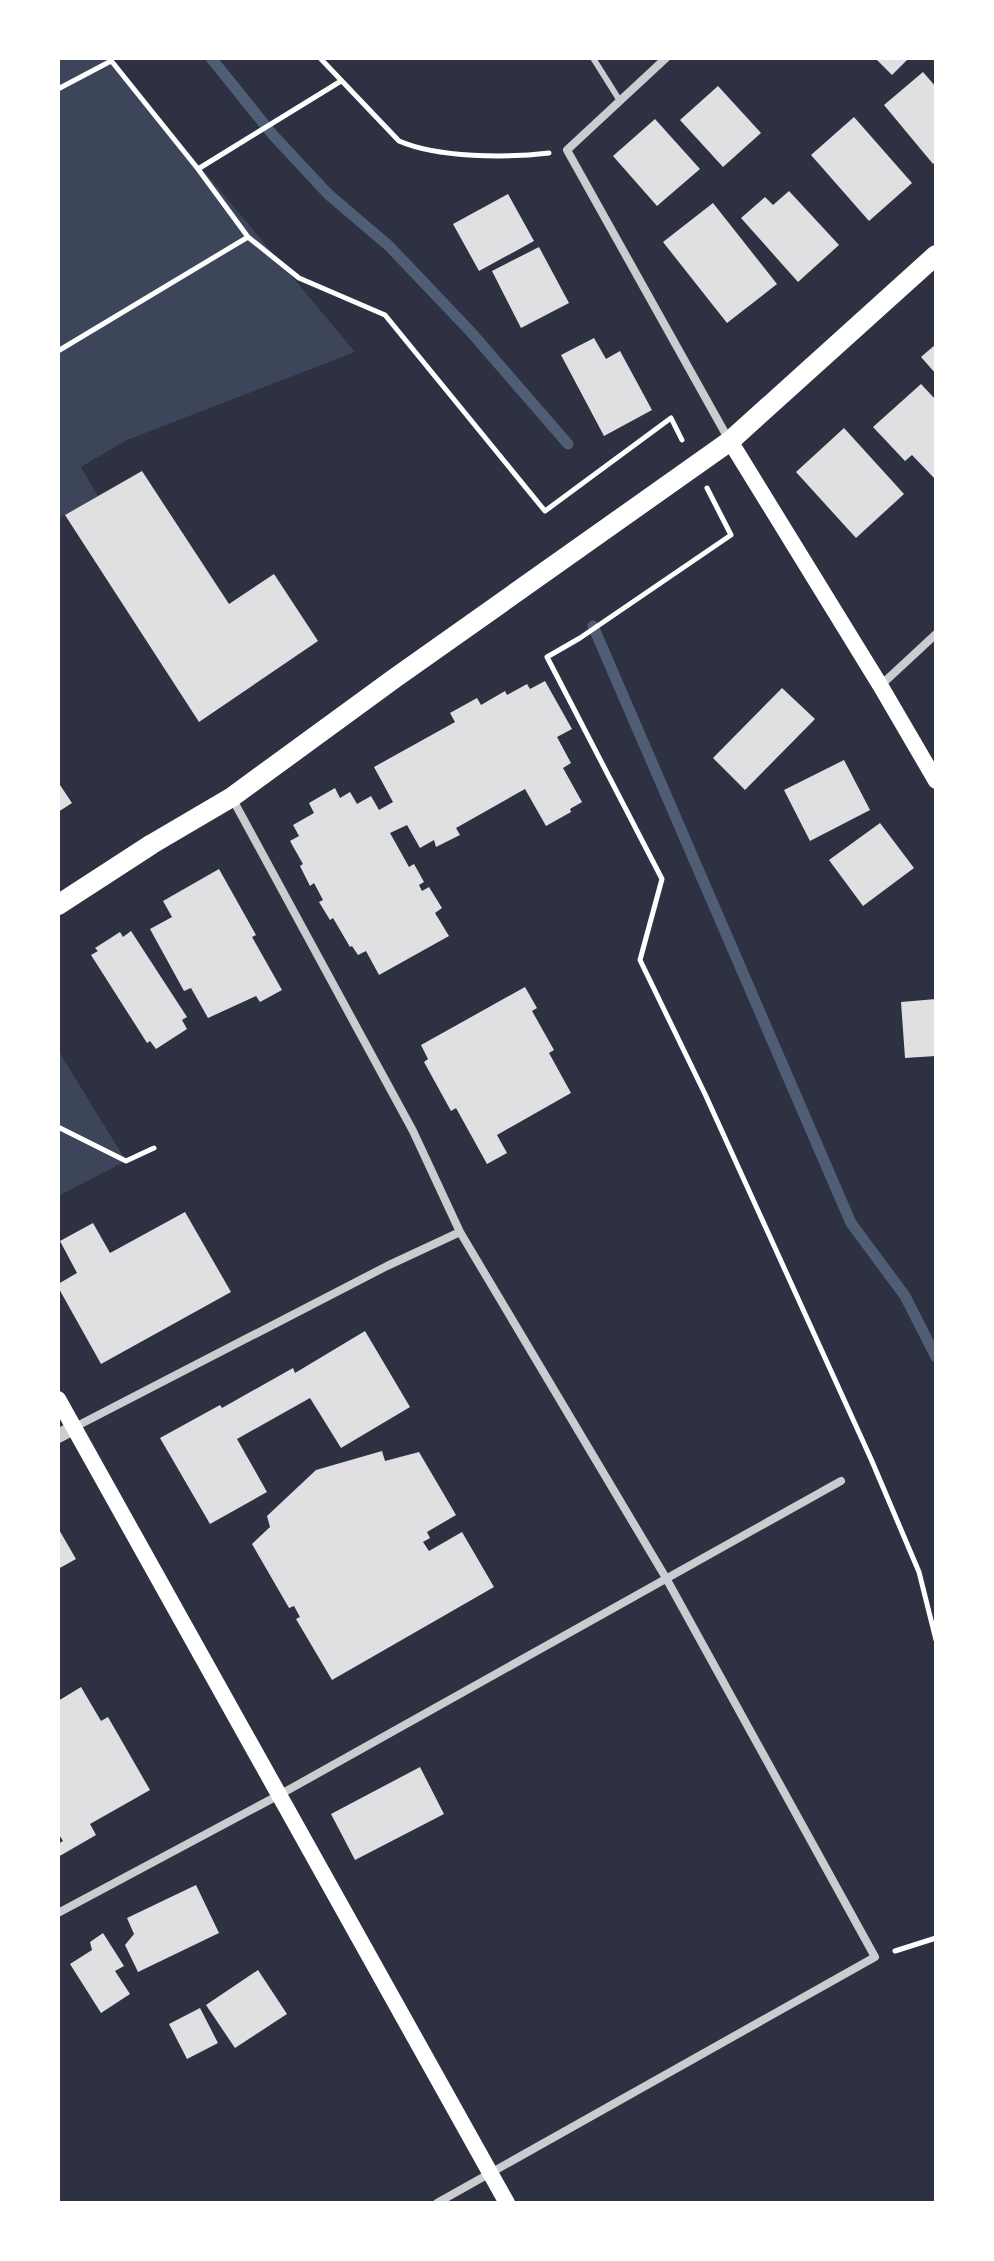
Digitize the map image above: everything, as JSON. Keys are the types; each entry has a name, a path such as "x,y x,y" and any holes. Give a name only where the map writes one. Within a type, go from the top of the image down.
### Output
{"main road":[{"path":"58,905 232,797 730,441 936,255"},
{"path":"730,441 936,781"},
{"path":"58,1399 507,2203"}],"street":[{"path":"666,58 567,150 730,441"},
{"path":"880,685 936,634"},
{"path":"232,797 413,1131 460,1232 666,1578 875,1957 437,2203"},
{"path":"58,1436 372,1273 460,1232"},
{"path":"58,1913 281,1794 841,1481"}],"lane":[{"path":"593,58 620,101"}],"path":[{"path":"320,58 399,141 416,148 524,156 567,150"},
{"path":"58,89 110,59 248,237 299,278 385,315 545,511 671,418 731,535 580,638 547,657 662,879 640,960 705,1094 877,1473 919,1572 936,1640"},
{"path":"198,169 341,81"},
{"path":"58,351 248,237"},
{"path":"58,1127 126,1161 154,1148"},
{"path":"875,1957 936,1938"}],"shaded area":[{"path":"58,58 110,58 355,352 127,440 81,467 98,496 58,519"},
{"path":"58,1050 126,1161 58,1196"}],"building":[{"path":"875,58 909,58 892,75"},
{"path":"923,72 936,87 936,161 933,164 884,105"},
{"path":"718,86 761,133 723,167 680,120"},
{"path":"854,117 912,183 869,221 811,155"},
{"path":"655,119 700,169 657,206 613,156"},
{"path":"789,191 839,245 798,282 741,218 765,197 773,205"},
{"path":"508,194 534,241 479,271 453,224"},
{"path":"713,203 777,284 727,323 663,242"},
{"path":"539,247 569,303 521,328 492,271"},
{"path":"594,338 606,359 620,351 652,410 604,436 561,355"},
{"path":"936,344 936,374 921,357"},
{"path":"921,384 936,400 936,480 912,455 905,461 873,427"},
{"path":"844,428 904,494 856,538 796,472"},
{"path":"142,471 229,604 274,574 318,641 199,722 65,515"},
{"path":"545,681 572,729 557,737 571,763 563,768 582,802 546,826 525,789 456,828 460,835 436,847 434,840 420,848 407,825 390,833 409,867 414,864 424,882 419,885 422,891 429,887 442,908 435,913 449,936 379,975 366,951 358,955 350,947 333,918 330,920 319,902 323,900 314,883 310,886 300,866 303,864 290,841 299,836 293,825 314,813 309,803 335,788 340,798 350,792 357,804 371,796 379,810 393,802 374,767 455,722 450,713 477,698 481,705 505,691 507,695 527,684 530,689"},
{"path":"782,688 815,719 745,790 713,758"},
{"path":"844,760 870,810 810,841 784,790"},
{"path":"58,782 72,803 58,812"},
{"path":"880,823 914,868 863,906 829,860"},
{"path":"219,869 282,990 260,1002 256,996 208,1018 191,988 184,991 150,929 172,917 163,901"},
{"path":"131,931 187,1017 182,1020 187,1029 156,1049 150,1041 147,1043 91,955 98,951 95,948 120,932 123,937"},
{"path":"525,987 537,1008 532,1011 554,1050 549,1053 571,1093 497,1135 507,1153 487,1164 456,1108 451,1111 424,1062 428,1059 421,1045"},
{"path":"936,999 936,1056 905,1058 901,1002"},
{"path":"185,1212 231,1292 101,1364 58,1287 58,1284 77,1273 60,1241 93,1223 110,1253"},
{"path":"365,1331 410,1407 341,1448 310,1398 237,1439 267,1492 210,1524 160,1438 293,1368 295,1373"},
{"path":"382,1451 385,1461 419,1452 456,1515 427,1532 430,1538 423,1542 429,1551 462,1532 494,1587 332,1680 296,1619 300,1617 294,1606 289,1608 252,1544 270,1527 267,1516 316,1470"},
{"path":"58,1528 76,1559 58,1569"},
{"path":"81,1687 101,1721 108,1717 150,1790 90,1824 96,1835 58,1857 58,1844 63,1841 58,1833 58,1701"},
{"path":"420,1767 444,1814 355,1860 331,1814"},
{"path":"196,1885 219,1933 138,1972 125,1945 134,1934 127,1918"},
{"path":"103,1933 124,1966 115,1971 130,1994 101,2013 70,1964 92,1950 90,1942"},
{"path":"258,1970 287,2014 235,2048 206,2005"},
{"path":"200,2008 218,2043 187,2059 169,2024"}],"waterway":[{"path":"211,58 273,135 328,194 389,246 470,331 568,444"},
{"path":"593,626 851,1223 905,1296 936,1357"}]}
